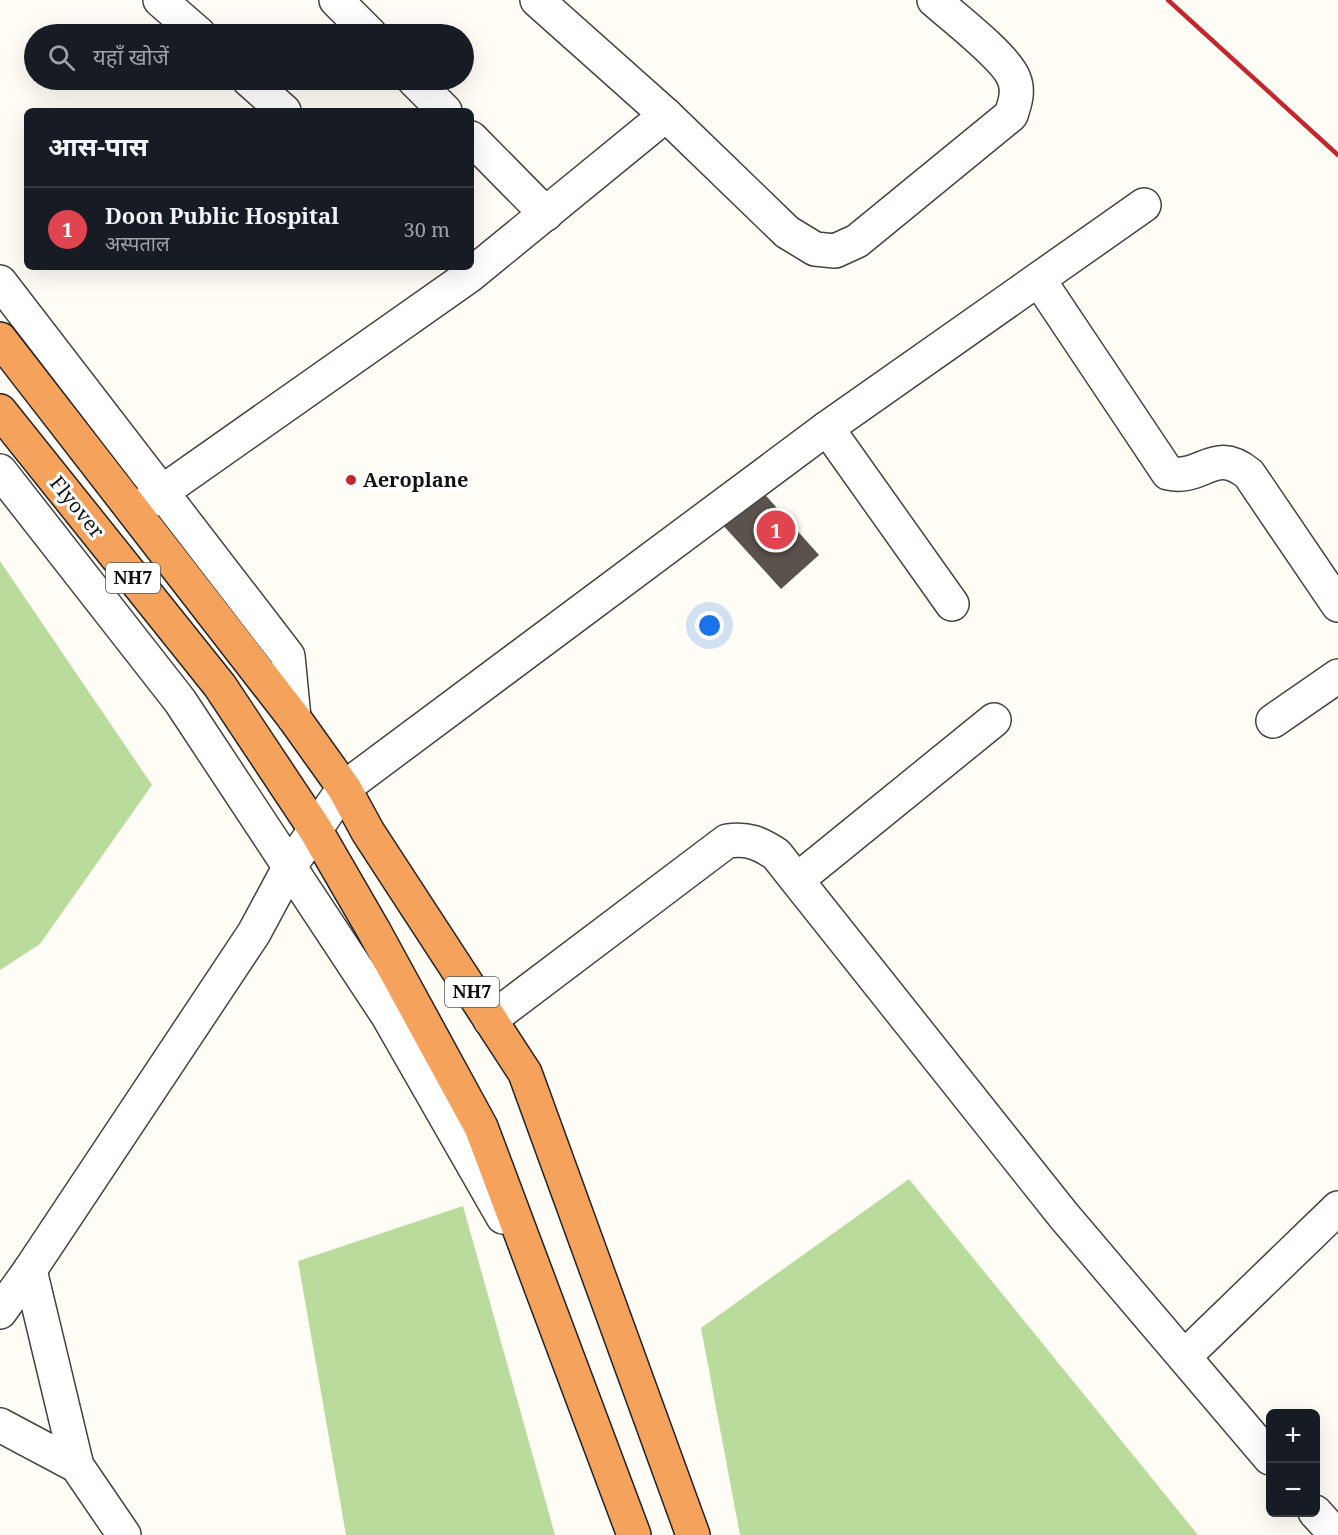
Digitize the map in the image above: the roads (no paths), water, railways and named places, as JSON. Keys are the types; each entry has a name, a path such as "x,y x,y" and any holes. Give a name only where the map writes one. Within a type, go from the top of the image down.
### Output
{"highway":[{"name":"NH7","path":"0,339 147,502 344,788 368,832 525,1074 693,1535"},
{"name":"Flyover","path":"0,411 220,686 315,829"},
{"name":"NH7","path":"315,829 481,1127 634,1535"}],"street":[{"path":"160,0 188,24"},
{"path":"336,0 360,24"},
{"path":"537,0 666,115 787,232 815,249 835,250 857,241 1011,115 1017,95 1014,77 1003,61 934,0"},
{"path":"260,90 281,108"},
{"path":"424,90 442,108"},
{"path":"474,264 546,214 666,115"},
{"path":"474,141 546,214"},
{"path":"0,1312 254,933 290,866 344,788 827,428 1144,205"},
{"path":"0,282 147,502 463,272"},
{"path":"1039,280 1168,473 1179,475 1218,462 1230,461 1240,466 1250,474 1338,605"},
{"path":"827,428 952,604"},
{"path":"0,471 180,701 290,866 388,1016 487,1186 542,1290"},
{"path":"1273,721 1338,675"},
{"path":"796,880 994,720"},
{"path":"490,1020 727,841 744,838 760,843 776,854 1064,1216 1266,1453"},
{"path":"1185,1356 1338,1208"},
{"path":"30,1270 76,1466 124,1535"},
{"path":"0,1425 76,1466"},
{"path":"1320,1517 1336,1535"}],"railway":[{"path":"1168,0 1338,155"}],"place":[{"name":"Aeroplane","path":"351,480"},
{"name":"Doon Public Hospital","path":"776,530"}]}
